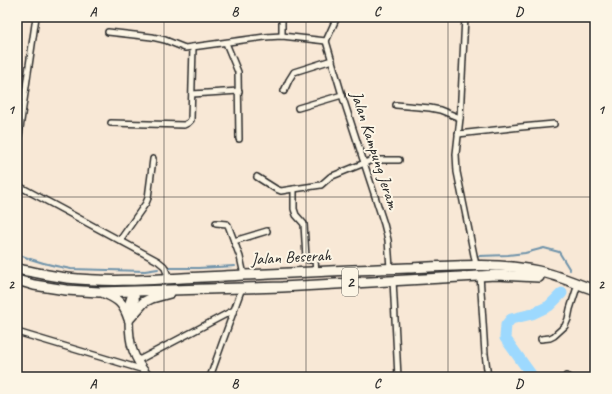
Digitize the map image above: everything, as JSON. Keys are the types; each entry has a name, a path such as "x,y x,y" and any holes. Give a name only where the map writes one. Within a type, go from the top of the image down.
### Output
{"highway":[{"name":"Jalan Beserah","path":"17,268 67,278 95,280 147,280 476,265 538,271 566,279 595,290"},
{"name":"Jalan Beserah","path":"17,280 34,285 66,290 99,292 242,288 480,275 566,279"},
{"path":"125,280 134,291 147,280"},
{"path":"99,292 109,295 121,303 125,308 129,319 144,302 152,298 185,289"}],"street":[{"path":"17,149 36,17"},
{"path":"282,17 282,36"},
{"path":"108,32 152,37 165,40 185,48 265,36 282,36 326,41 337,17"},
{"path":"465,17 460,118 456,154 457,172 476,265"},
{"name":"Jalan Kampung Jeram","path":"326,41 384,224 388,240 390,268"},
{"path":"226,43 238,72 239,139"},
{"path":"111,123 184,125 188,123 191,120 193,47"},
{"path":"284,91 294,72 332,60"},
{"path":"192,94 239,91"},
{"path":"298,108 342,95"},
{"path":"396,105 440,110 460,118"},
{"path":"458,134 554,124"},
{"path":"120,240 146,203 153,159"},
{"path":"257,177 276,189 294,189 321,185 330,177 372,160 399,160"},
{"path":"17,185 158,261 164,266 169,278"},
{"path":"294,189 294,209 296,215 304,224 306,260 315,260 316,272"},
{"path":"216,224 227,224 240,257 244,275"},
{"path":"234,241 267,231"},
{"path":"480,275 488,377"},
{"path":"393,280 398,377"},
{"path":"541,339 554,336 565,326 578,284"},
{"path":"210,377 242,288"},
{"path":"134,291 128,304 130,343 137,361 149,377"},
{"path":"137,361 234,310"},
{"path":"17,332 144,370"}],"waterway":[{"path":"479,256 525,253 544,248 559,252 570,270"},
{"path":"17,254 44,263 71,269 145,271 158,269"},
{"path":"168,268 235,266"},
{"path":"533,377 505,338 506,325 511,319 532,314 549,306 562,293"}]}
